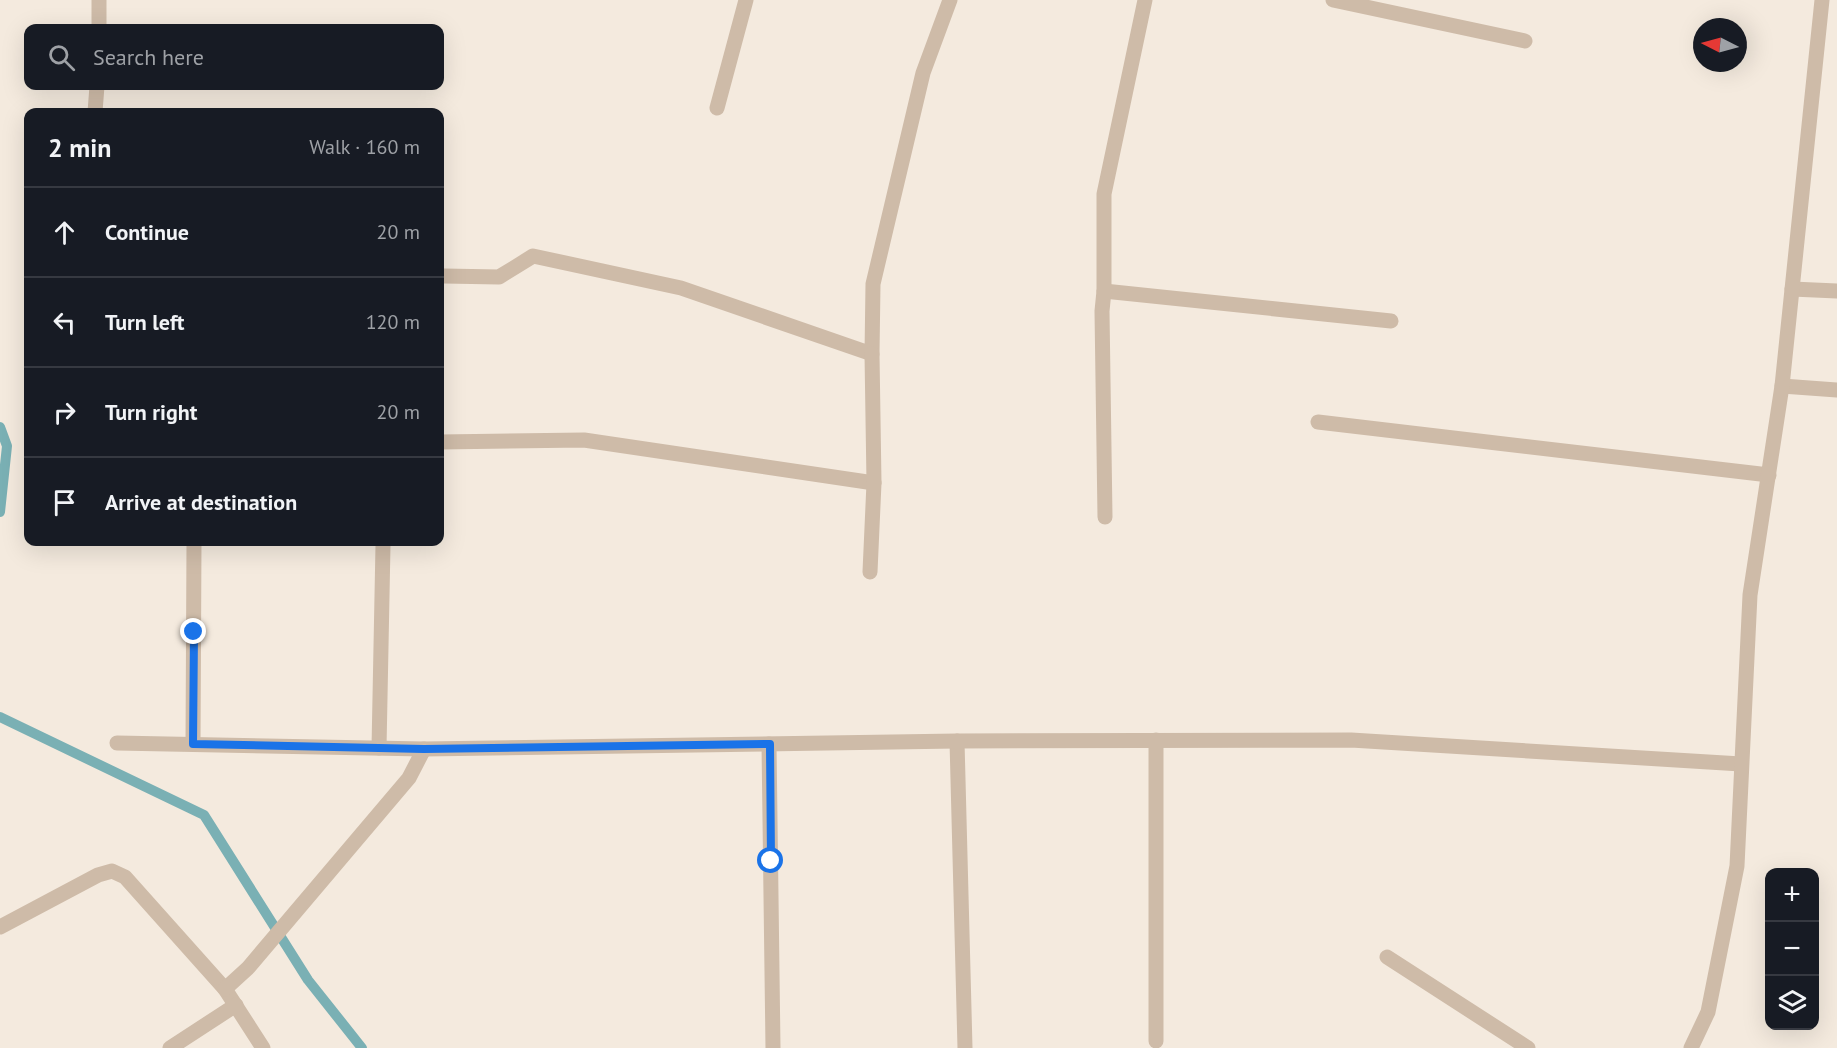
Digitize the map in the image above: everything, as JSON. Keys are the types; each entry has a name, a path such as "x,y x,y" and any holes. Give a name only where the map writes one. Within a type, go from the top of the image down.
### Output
{"street":[{"path":"99,0 99,24"},
{"path":"717,108 746,0"},
{"path":"870,572 874,483 873,284 923,72 950,0"},
{"path":"1105,518 1102,311 1104,194 1145,0"},
{"path":"1333,0 1366,3 1525,41"},
{"path":"1691,1048 1708,1012 1737,866 1750,595 1782,386 1821,0"},
{"path":"95,108 96,90"},
{"path":"444,276 499,277 533,256 681,288 872,354"},
{"path":"1792,289 1837,291"},
{"path":"1104,291 1391,321"},
{"path":"1782,386 1837,390"},
{"path":"1318,423 1769,475"},
{"path":"444,442 584,440 874,483"},
{"path":"193,744 194,546"},
{"path":"379,748 383,546"},
{"path":"1156,740 1156,1041"},
{"path":"117,743 424,749 957,741 1351,740 1741,764"},
{"path":"957,741 965,1048"},
{"path":"770,744 773,1048"},
{"path":"225,988 248,968 410,778 424,749"},
{"path":"0,927 98,874 112,871 125,877 225,988 263,1048"},
{"path":"1387,957 1528,1048"},
{"path":"170,1048 236,1005"}],"waterway":[{"path":"0,427 7,446 0,512"},
{"path":"0,717 204,815 308,980 362,1048"}],"route":[{"path":"194,632 193,744 424,749 770,744 771,861"}]}
